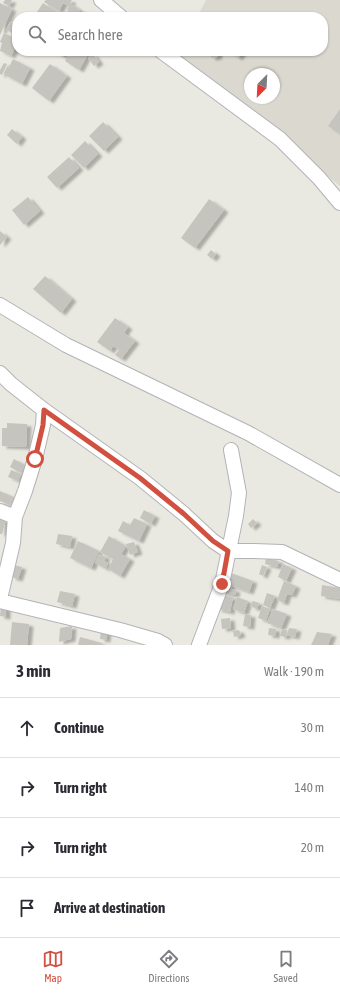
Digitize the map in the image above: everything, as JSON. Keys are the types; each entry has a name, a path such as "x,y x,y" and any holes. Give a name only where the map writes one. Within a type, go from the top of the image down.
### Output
{"street":[{"path":"102,0 115,12"},
{"path":"167,56 280,139 319,178 340,203"},
{"path":"0,305 66,345 248,434 340,485"},
{"path":"0,374 44,410 140,478 184,514 213,541 228,551 282,552 340,580"},
{"path":"44,410 43,425 35,459 26,491 15,517 13,543 0,600 120,630 158,641 165,645"},
{"path":"199,645 222,584 239,493 231,450"},
{"path":"0,511 15,517"}],"shaded area":[{"path":"206,0 340,0 340,186 178,56 328,56 328,12 200,12"}],"building":[{"path":"5,0 12,0 9,6 3,3"},
{"path":"46,0 72,0 70,3 80,10 79,12 67,12 69,6 63,3 59,11 44,2"},
{"path":"0,3 12,9 0,35"},
{"path":"43,3 57,12 37,12"},
{"path":"10,22 12,23 12,33 6,30"},
{"path":"4,33 12,37 11,56 0,51 2,43 0,42"},
{"path":"68,56 87,56 79,70 65,61"},
{"path":"94,56 99,62 94,66 88,58"},
{"path":"13,59 30,68 22,84 5,75"},
{"path":"4,63 7,64 2,75 0,74 0,70"},
{"path":"50,64 67,76 49,101 32,88"},
{"path":"340,109 340,134 328,126"},
{"path":"103,122 118,137 104,151 89,136"},
{"path":"12,129 22,137 17,144 7,135"},
{"path":"85,141 98,154 84,168 71,155"},
{"path":"69,157 79,168 57,188 47,177"},
{"path":"28,197 40,211 24,225 12,210"},
{"path":"209,199 224,210 195,248 181,238"},
{"path":"0,231 7,237 0,245"},
{"path":"211,250 216,254 212,259 207,255"},
{"path":"45,276 72,299 61,313 33,289"},
{"path":"115,318 128,327 124,333 135,341 121,359 115,355 119,350 113,346 110,351 97,342"},
{"path":"7,423 27,424 26,447 2,446 2,428 7,428"},
{"path":"14,459 25,465 21,473 10,467"},
{"path":"11,470 21,474 18,481 8,477"},
{"path":"0,491 16,498 12,506 0,501"},
{"path":"144,510 155,516 151,524 140,518"},
{"path":"0,518 6,520 2,534 0,534"},
{"path":"134,518 147,524 139,541 118,531 123,521 130,525"},
{"path":"253,519 257,523 251,528 248,524"},
{"path":"58,534 72,536 70,547 56,544"},
{"path":"109,536 126,546 121,554 130,559 120,576 108,569 113,559 100,552"},
{"path":"78,541 99,551 91,568 70,558"},
{"path":"134,542 138,552 130,555 126,544"},
{"path":"99,554 106,557 104,561 108,563 106,569 95,563"},
{"path":"266,558 279,561 277,567 265,564"},
{"path":"283,564 292,568 286,581 278,577"},
{"path":"14,565 22,567 18,579 11,577"},
{"path":"262,565 267,567 263,576 259,574"},
{"path":"231,573 253,581 249,592 232,586 234,582 228,580"},
{"path":"225,581 232,582 231,589 236,590 235,595 223,593"},
{"path":"284,581 296,586 292,595 287,594 284,603 277,600"},
{"path":"322,585 340,588 340,599 321,596"},
{"path":"60,591 75,594 72,606 57,602"},
{"path":"267,593 275,596 270,608 263,605"},
{"path":"220,595 233,597 230,612 217,609"},
{"path":"237,597 248,601 244,613 233,609"},
{"path":"253,601 259,603 257,609 250,606"},
{"path":"1,605 6,605 6,617 0,616"},
{"path":"262,606 270,609 266,621 258,618"},
{"path":"273,609 287,614 281,628 267,623"},
{"path":"245,614 251,615 250,627 243,626"},
{"path":"230,618 231,628 222,629 221,619"},
{"path":"12,622 29,624 27,645 10,645"},
{"path":"72,626 71,639 59,642 60,628"},
{"path":"269,628 276,629 275,636 268,635"},
{"path":"289,628 297,629 295,637 287,635"},
{"path":"101,629 107,630 106,640 100,639"},
{"path":"282,629 287,630 286,637 280,636"},
{"path":"239,630 241,635 234,637 233,631"},
{"path":"317,632 332,634 328,645 311,645"},
{"path":"80,637 102,643 102,645 78,645"}],"route":[{"path":"35,459 43,425 44,410 140,478 184,514 213,541 228,551 222,584"}]}
